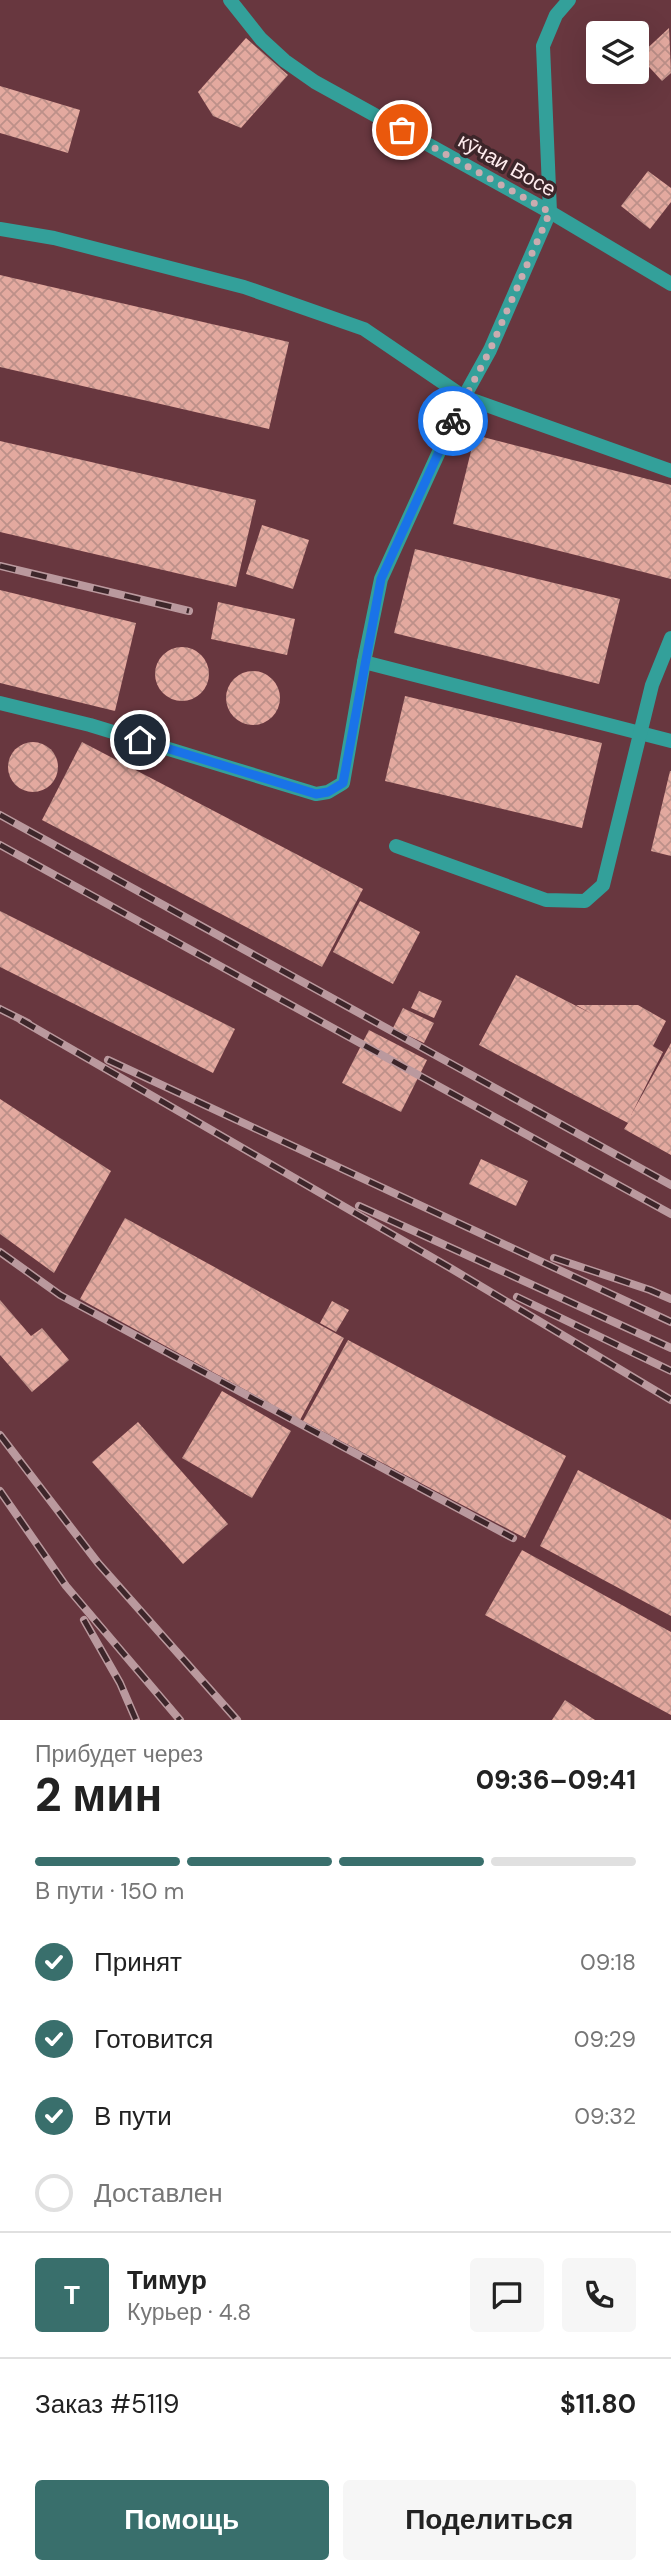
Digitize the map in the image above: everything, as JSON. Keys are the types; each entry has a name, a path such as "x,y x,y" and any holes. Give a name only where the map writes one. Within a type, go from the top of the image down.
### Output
{"street":[{"name":"кӯчаи Восе","path":"230,0 261,39 285,61 315,82 550,212 671,284"},
{"path":"0,703 90,725 316,794 328,792 343,783 381,579 464,397 490,350 550,212 542,46 556,15 569,0"},
{"path":"0,229 54,237 244,287 364,329 464,397 671,471"},
{"path":"396,846 546,900 585,901 603,885 652,685 671,638"},
{"path":"365,663 671,741"}],"building":[{"path":"669,28 671,73 662,81 649,67 649,47"},
{"path":"246,38 288,75 241,128 213,116 198,92"},
{"path":"0,86 80,110 68,153 0,133"},
{"path":"648,171 671,188 671,202 650,229 621,206"},
{"path":"0,275 289,342 269,429 0,367"},
{"path":"475,435 671,485 671,579 453,524"},
{"path":"0,441 256,500 236,587 0,532"},
{"path":"262,525 309,540 293,589 246,574"},
{"path":"415,549 620,599 599,684 394,633"},
{"path":"0,590 136,623 115,711 0,683"},
{"path":"218,602 295,619 287,655 211,639"},
{"path":"182,647 201,655 209,674 201,693 182,701 163,693 155,674 163,655"},
{"path":"253,671 272,679 280,698 272,717 253,725 234,717 226,698 234,679"},
{"path":"405,696 602,743 582,828 385,781"},
{"path":"33,742 51,749 58,767 51,785 33,792 15,785 8,767 15,749"},
{"path":"82,742 363,889 322,967 42,820"},
{"path":"671,771 671,856 651,851"},
{"path":"360,901 420,932 393,984 333,952"},
{"path":"0,911 235,1029 213,1073 0,967"},
{"path":"516,975 592,1014 576,1005 638,1005 666,1021 653,1046 663,1052 631,1115 671,1043 671,1155 624,1129 628,1123 479,1045"},
{"path":"419,991 442,1001 434,1018 411,1008"},
{"path":"403,1008 434,1023 424,1043 393,1028"},
{"path":"369,1030 427,1060 401,1112 342,1083"},
{"path":"0,1099 111,1171 54,1273 0,1234"},
{"path":"481,1159 528,1181 516,1206 469,1184"},
{"path":"125,1218 344,1338 300,1420 80,1299"},
{"path":"0,1300 31,1336 42,1328 69,1360 32,1392 0,1355"},
{"path":"332,1301 349,1310 336,1332 320,1323"},
{"path":"348,1340 566,1456 525,1538 303,1421"},
{"path":"222,1391 291,1431 252,1498 182,1458"},
{"path":"138,1422 228,1524 183,1564 92,1462"},
{"path":"578,1470 671,1520 671,1616 540,1546"},
{"path":"522,1550 671,1632 671,1715 485,1615"},
{"path":"565,1700 595,1720 552,1720"}],"railway":[{"path":"0,566 189,611"},
{"path":"0,815 671,1185"},
{"path":"0,845 671,1214"},
{"path":"0,1009 28,1023"},
{"path":"21,1020 452,1269 671,1400"},
{"path":"108,1060 671,1322"},
{"path":"359,1206 671,1348"},
{"path":"0,1252 60,1295 513,1538"},
{"path":"554,1258 671,1299"},
{"path":"517,1297 671,1371"},
{"path":"0,1435 98,1563 237,1720"},
{"path":"0,1491 66,1586 180,1720"},
{"path":"84,1620 120,1683 136,1720"}],"way so far":[{"path":"402,130 550,212 490,350 453,421"}],"route":[{"path":"140,740 316,794 328,792 343,783 381,579 453,421"}]}
